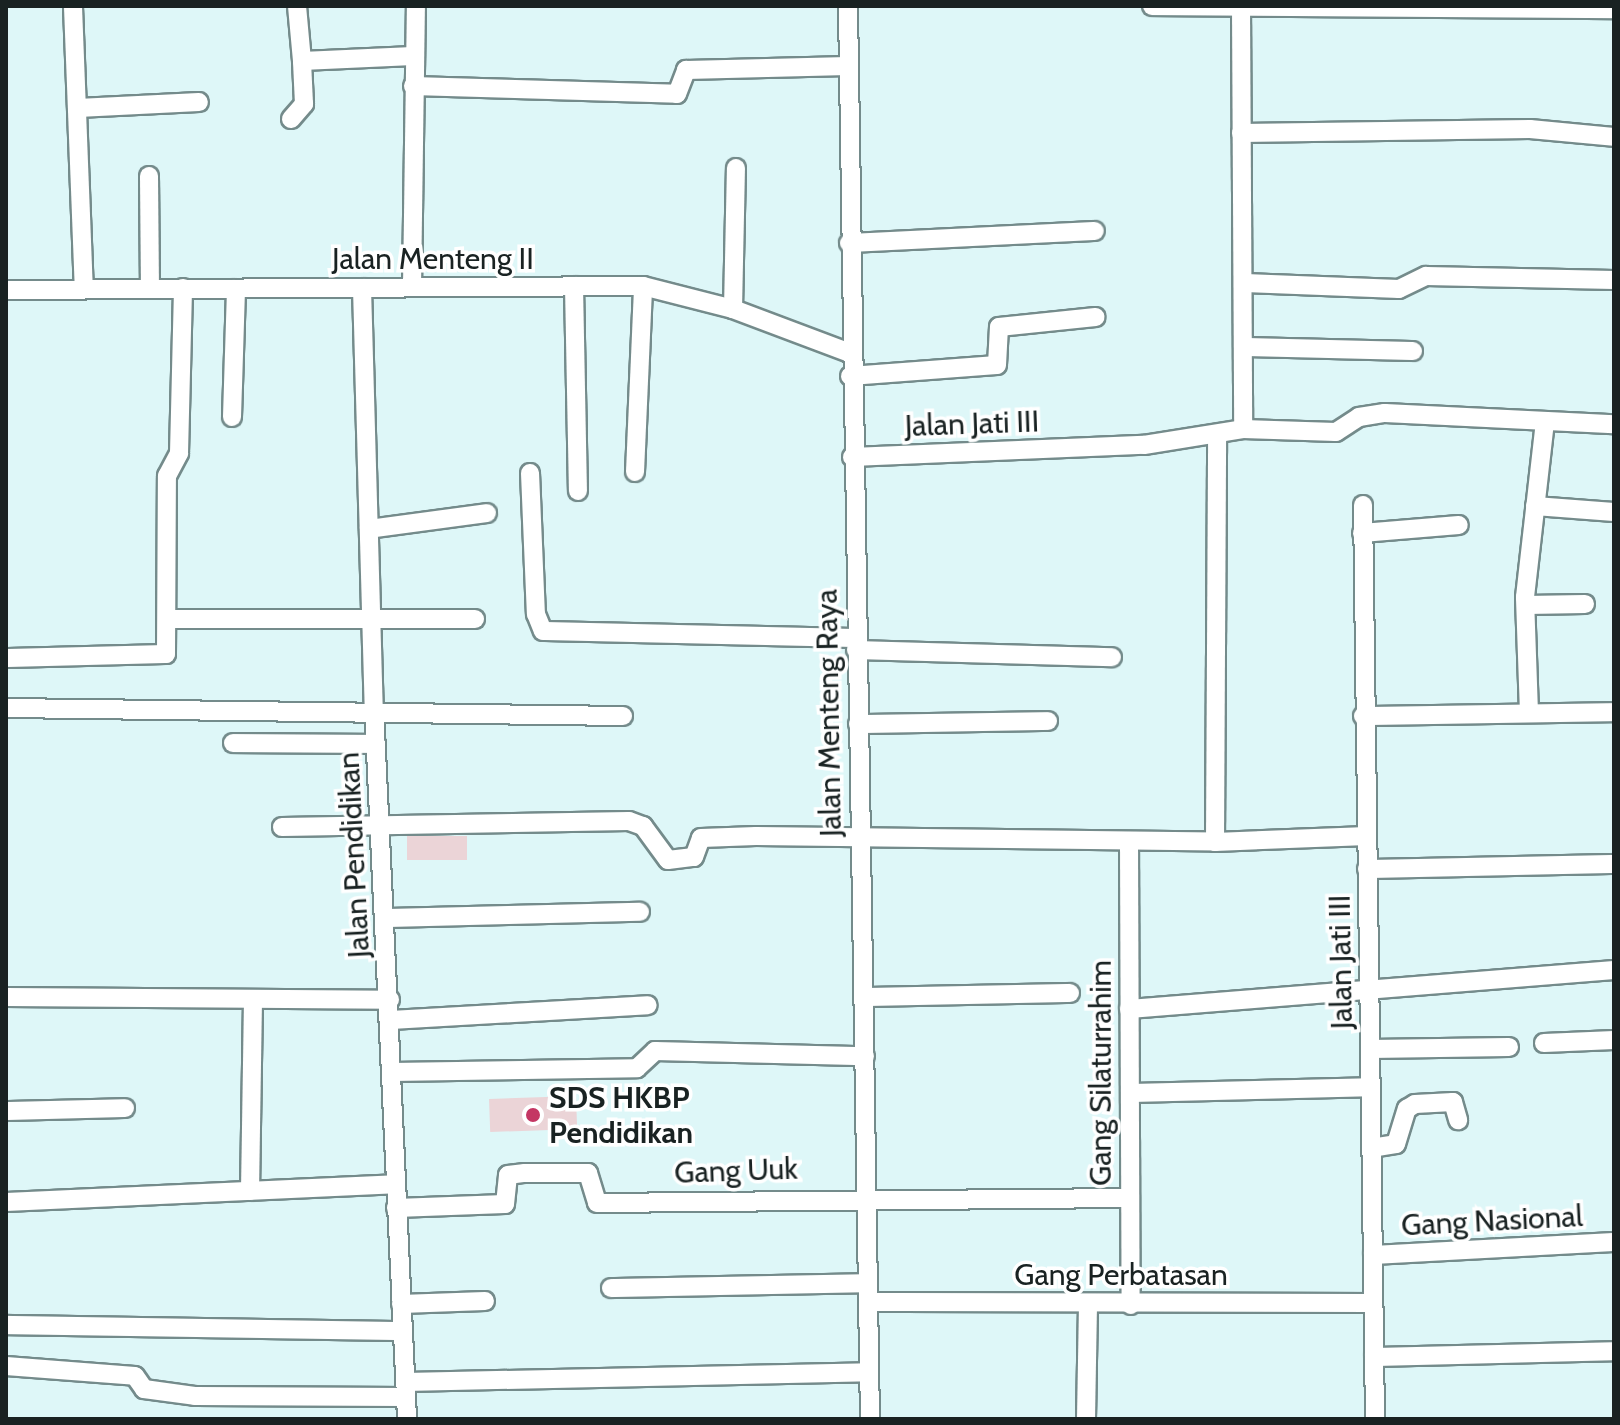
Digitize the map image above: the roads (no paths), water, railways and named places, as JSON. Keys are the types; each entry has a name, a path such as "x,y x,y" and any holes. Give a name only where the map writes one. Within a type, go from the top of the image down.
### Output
{"street":[{"path":"291,119 304,104 297,6"},
{"path":"412,287 416,6"},
{"name":"Jalan Menteng Raya","path":"848,6 850,376 870,1419"},
{"path":"1152,6 1548,6 1614,9"},
{"path":"1241,6 1245,283 1243,429"},
{"path":"73,7 84,289"},
{"path":"302,61 413,56"},
{"path":"413,86 677,94 686,70 848,66"},
{"path":"78,108 199,102"},
{"path":"1241,133 1515,129 1614,137"},
{"path":"733,309 736,168"},
{"path":"149,176 150,289"},
{"path":"849,243 1095,231"},
{"path":"1245,283 1399,289 1426,276 1614,280"},
{"path":"574,286 578,491"},
{"path":"635,472 643,286"},
{"name":"Jalan Menteng II","path":"6,290 643,286 733,309 850,353"},
{"path":"6,658 163,656 171,619 167,476 179,453 183,288"},
{"name":"Jalan Pendidikan","path":"362,288 374,708 383,824 395,1184 407,1419"},
{"path":"232,417 236,289"},
{"path":"850,376 997,365 1001,326 1095,317"},
{"path":"1245,347 1413,351"},
{"name":"Jalan Jati III","path":"852,457 1144,445 1243,429 1336,432 1359,417 1385,413 1614,424"},
{"path":"1529,713 1526,605 1545,421"},
{"path":"1215,842 1217,435"},
{"path":"530,473 536,614 543,631 1112,657"},
{"name":"Jalan Jati III","path":"1363,505 1363,716 1375,1419"},
{"path":"1535,506 1614,512"},
{"path":"369,529 487,513"},
{"path":"1362,533 1459,525"},
{"path":"1526,605 1585,604"},
{"path":"171,619 371,623 475,619"},
{"path":"6,708 374,708 623,716"},
{"path":"1363,716 1614,712"},
{"path":"858,724 1048,721"},
{"path":"233,743 376,744"},
{"path":"282,827 629,821 643,826 668,860 694,857 701,838 860,835 1215,842 1367,836"},
{"name":"Gang Silaturrahim","path":"1129,841 1131,1305"},
{"path":"1367,869 1614,864"},
{"path":"387,918 640,912"},
{"path":"1129,1009 1614,970"},
{"path":"864,997 1070,993"},
{"path":"6,997 390,1000"},
{"path":"250,1191 253,999"},
{"path":"391,1020 648,1005"},
{"path":"1544,1043 1614,1040"},
{"path":"1370,1049 1509,1047"},
{"path":"392,1072 637,1068 655,1051 865,1056"},
{"path":"1130,1093 1370,1087"},
{"path":"1371,1148 1396,1144 1407,1109 1415,1104 1453,1102 1458,1120"},
{"path":"6,1111 125,1108"},
{"name":"Gang Uuk","path":"396,1208 505,1204 508,1175 525,1173 588,1173 597,1203 868,1196 1130,1198"},
{"path":"6,1202 395,1184"},
{"name":"Gang Nasional","path":"1373,1255 1614,1242"},
{"name":"Gang Perbatasan","path":"611,1288 868,1292 1131,1305 1373,1303"},
{"path":"401,1304 485,1301"},
{"path":"1086,1419 1088,1304"},
{"path":"6,1325 402,1331"},
{"path":"1374,1357 1614,1351"},
{"path":"6,1366 135,1376 144,1389 195,1396 869,1372"}],"place":[{"name":"SDS HKBP Pendidikan","path":"533,1115"}]}
